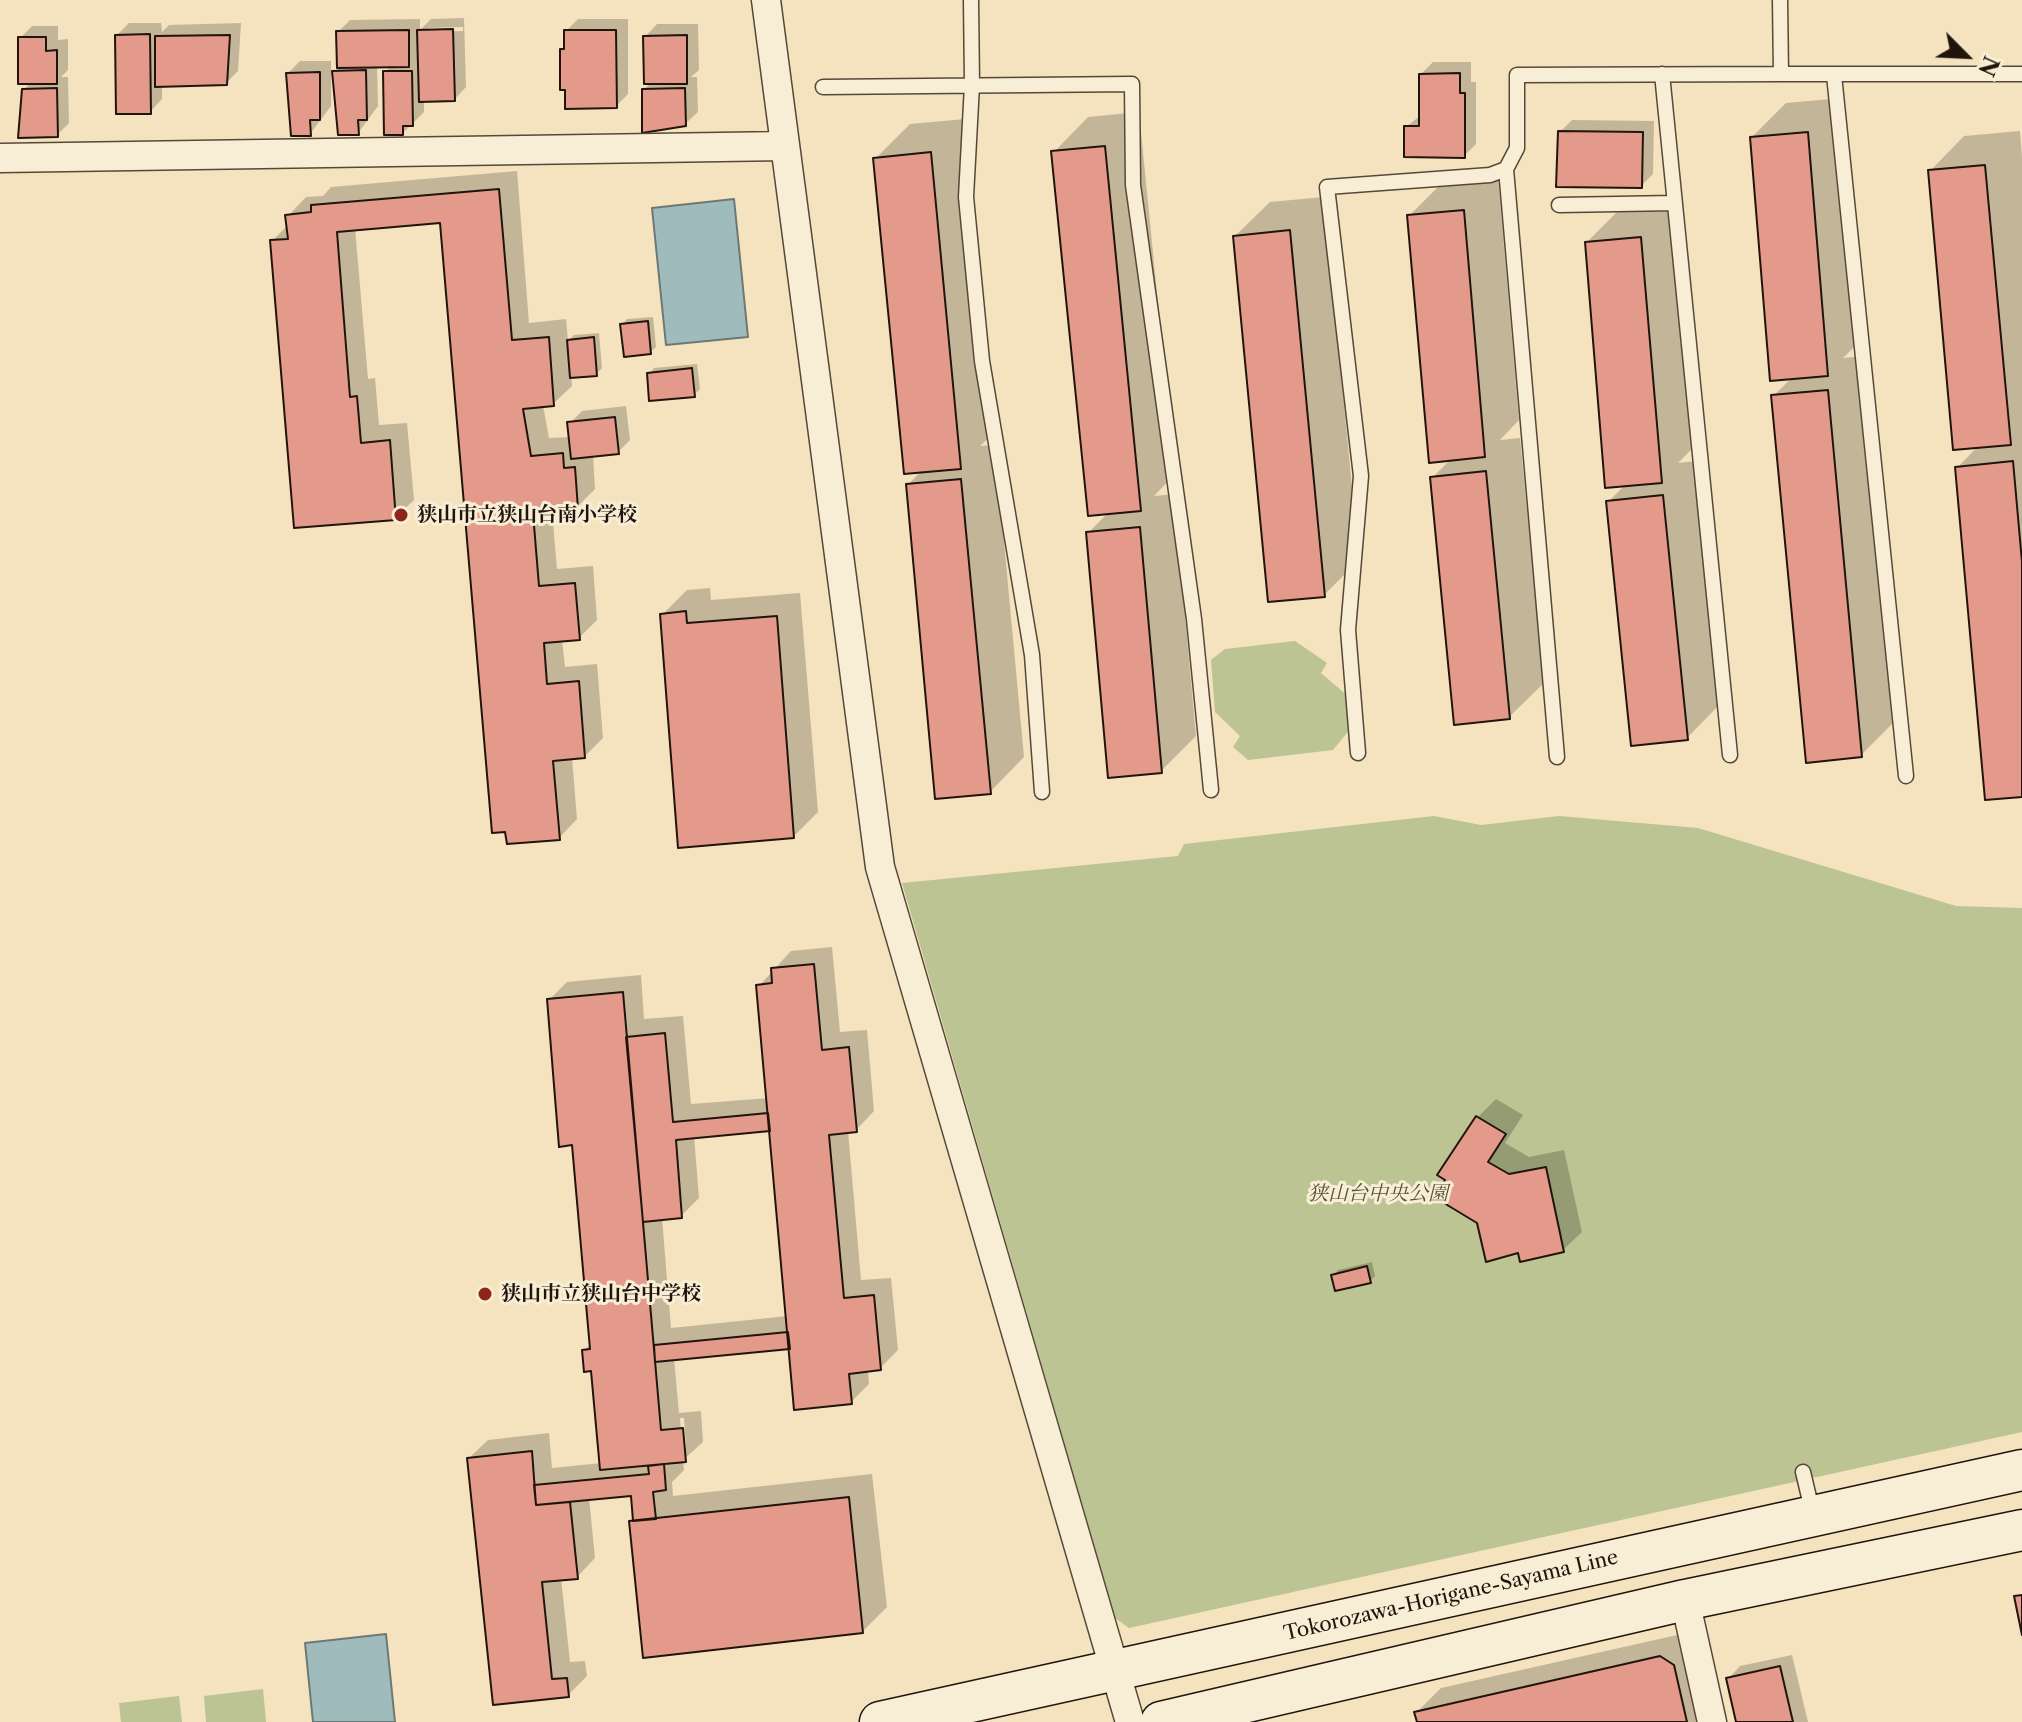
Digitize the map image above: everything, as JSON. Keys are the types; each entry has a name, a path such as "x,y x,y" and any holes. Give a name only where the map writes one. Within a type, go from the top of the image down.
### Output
{"main road":[{"name":"Tokorozawa-Horigane-Sayama Line","path":"880,1722 2022,1470"},
{"path":"1161,1722 1685,1600 2022,1530"}],"street":[{"path":"766,0 880,867 1130,1722"},
{"path":"0,158 785,146"},
{"path":"1685,1600 1712,1722"}],"lane":[{"path":"971,0 972,85 967,212 982,361 1032,655 1042,792"},
{"path":"1780,0 1781,74"},
{"path":"1662,74 1730,755"},
{"path":"1557,757 1506,169 1517,148 1517,75 2022,74"},
{"path":"1834,75 1906,776"},
{"path":"823,87 1132,84 1133,185 1195,628 1211,790"},
{"path":"1358,753 1348,630 1361,476 1327,187 1490,175 1506,169"},
{"path":"1559,205 1675,203"},
{"path":"1803,1472 1813,1515"}],"green space":[{"path":"1295,641 1327,663 1321,673 1349,697 1351,728 1333,750 1248,760 1233,747 1240,736 1215,712 1211,660 1225,649"},
{"name":"狭山台中央公園","path":"1434,816 1481,825 1559,816 1698,828 1956,906 2022,908 2022,1432 1129,1628 1115,1618 902,883 1178,856 1184,844"},
{"path":"263,1689 266,1722 206,1722 204,1696"},
{"path":"179,1696 182,1722 121,1722 119,1703"}],"water":[{"path":"734,199 748,337 666,345 652,208"},
{"path":"386,1634 395,1722 313,1722 305,1643"}],"building":[{"path":"453,29 455,101 419,102 417,30"},
{"path":"409,30 409,67 337,68 336,31"},
{"path":"564,30 616,30 617,108 565,109 565,90 560,90 560,49 564,49"},
{"path":"150,34 151,114 116,114 115,35"},
{"path":"230,35 227,85 155,87 155,36"},
{"path":"687,35 687,84 644,84 643,36"},
{"path":"18,37 46,37 46,51 57,50 57,84 18,84"},
{"path":"366,70 367,120 358,120 359,135 338,135 332,71"},
{"path":"383,71 412,71 413,126 403,126 403,135 384,135"},
{"path":"320,72 320,120 310,120 311,136 291,136 286,73"},
{"path":"1460,73 1460,93 1465,93 1465,158 1404,157 1404,126 1419,126 1419,74"},
{"path":"57,88 58,137 18,138 22,89"},
{"path":"685,88 686,126 642,133 642,89"},
{"path":"1558,131 1643,132 1642,188 1556,187"},
{"path":"1808,132 1828,376 1770,381 1750,137"},
{"path":"1105,146 1141,511 1088,516 1051,151"},
{"path":"931,152 961,469 904,474 873,158"},
{"path":"1985,165 2011,445 1953,450 1928,170"},
{"path":"499,189 512,340 549,337 554,406 523,409 531,456 563,453 564,468 575,467 578,509 533,513 539,586 575,583 580,640 544,643 547,684 579,681 585,758 553,761 560,840 507,844 505,832 492,833 440,223 337,232 350,397 357,396 361,443 390,440 396,520 294,528 270,240 288,239 285,215 311,212 311,205"},
{"path":"1464,210 1485,457 1429,463 1407,215"},
{"path":"1290,230 1325,597 1268,602 1233,236"},
{"path":"1641,237 1662,483 1605,488 1585,242"},
{"path":"648,321 651,354 624,357 620,324"},
{"path":"594,337 597,376 570,378 567,340"},
{"path":"692,368 695,397 649,401 647,373"},
{"path":"1828,390 1862,757 1806,763 1771,395"},
{"path":"615,417 619,454 571,459 567,422"},
{"path":"2013,461 2022,562 2022,797 1985,800 1955,467"},
{"path":"1486,471 1510,719 1454,725 1430,477"},
{"path":"961,479 991,794 935,799 906,484"},
{"path":"1663,495 1688,740 1631,746 1606,501"},
{"path":"1140,527 1162,773 1108,778 1086,532"},
{"path":"686,611 687,623 777,616 794,838 678,848 660,614"},
{"path":"814,964 822,1050 849,1047 857,1132 829,1135 844,1298 874,1295 881,1370 849,1374 852,1404 794,1410 756,985 772,983 771,968"},
{"path":"623,992 661,1430 683,1428 686,1462 600,1470 591,1371 584,1372 582,1350 590,1349 572,1145 559,1147 547,999"},
{"path":"665,1033 673,1122 768,1113 770,1131 676,1140 682,1218 643,1222 626,1037"},
{"path":"1476,1116 1506,1134 1488,1162 1509,1174 1546,1167 1564,1252 1520,1262 1518,1253 1486,1262 1477,1223 1434,1197 1445,1180 1437,1175"},
{"path":"1367,1266 1371,1283 1335,1291 1331,1275"},
{"path":"788,1332 790,1349 655,1362 654,1345"},
{"path":"532,1451 536,1505 570,1502 578,1579 542,1582 552,1679 567,1678 569,1697 493,1705 467,1458"},
{"path":"664,1464 666,1490 653,1492 656,1519 633,1521 631,1496 536,1505 534,1485 649,1474 648,1466"},
{"path":"849,1497 863,1633 643,1658 629,1521"},
{"path":"2022,1595 2022,1635 2014,1596"},
{"path":"1660,1656 1674,1665 1687,1722 1417,1722 1414,1712"},
{"path":"1780,1666 1793,1722 1736,1722 1726,1678"}],"place":[{"name":"狭山市立狭山台南小学校","path":"401,515"},
{"name":"狭山市立狭山台中学校","path":"485,1294"}]}
